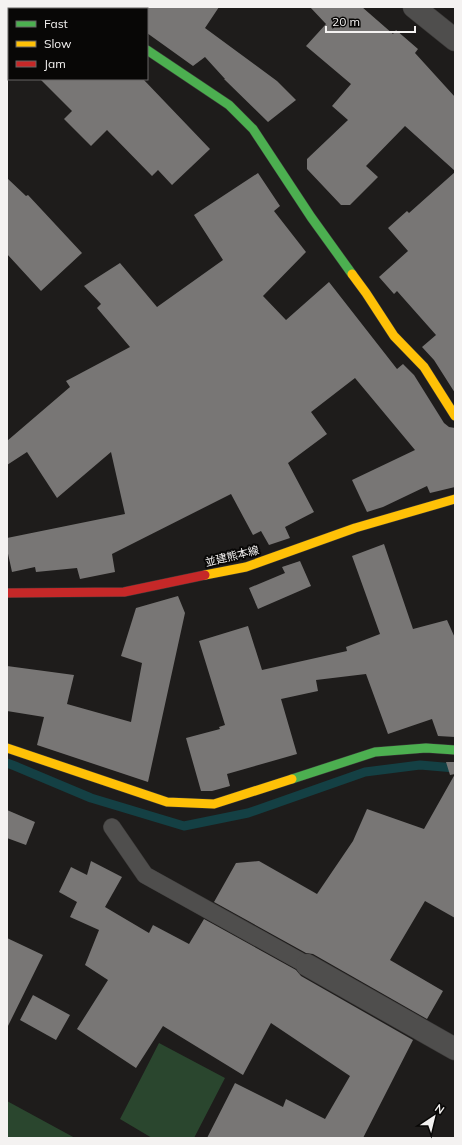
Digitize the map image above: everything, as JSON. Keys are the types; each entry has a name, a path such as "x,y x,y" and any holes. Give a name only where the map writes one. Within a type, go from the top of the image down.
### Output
{"street":[{"path":"414,7 455,40"},
{"path":"148,51 229,105 253,128 311,217 366,293 394,336 424,367 455,416"},
{"name":"並建熊本線","path":"7,592 124,592 246,567 355,528 455,499"},
{"path":"7,748 167,802 214,804 375,752 426,748 455,750"},
{"path":"307,965 455,1049"}],"lane":[{"path":"112,827 145,875 307,965"}],"green space":[{"path":"159,1043 225,1078 194,1138 152,1138 120,1119"},
{"path":"7,1101 75,1138 7,1138"}],"building":[{"path":"219,7 205,28 277,81 296,100 268,122 224,79 205,57 193,66 148,34 147,8"},
{"path":"310,7 362,7 393,34 396,30 418,49 415,53 455,97 455,171 405,126 366,166 378,177 350,205 341,205 307,169 307,159 348,120 332,106 351,84 306,46 326,24"},
{"path":"41,80 144,80 210,149 172,185 158,170 152,176 107,130 91,146 64,119 72,111"},
{"path":"455,172 455,393 434,360 422,347 436,335 397,291 394,294 379,277 408,251 388,228 407,211 409,213"},
{"path":"258,173 280,206 274,211 306,252 263,296 286,320 329,282 397,369 403,364 414,375 444,423 449,427 455,428 455,487 430,493 427,486 383,507 367,512 352,480 415,450 355,378 311,412 327,434 288,463 314,512 285,527 290,538 269,545 261,531 253,535 231,494 112,554 115,572 80,579 77,568 36,572 35,567 12,572 7,549 7,538 125,514 111,452 57,498 27,452 7,465 7,441 70,387 66,381 130,347 97,308 101,304 84,286 120,263 157,307 223,260 194,215"},
{"path":"7,178 26,196 28,195 82,253 41,291 7,254"},
{"path":"384,544 413,629 447,620 455,638 455,737 438,736 432,719 388,734 366,674 316,680 318,691 281,699 297,754 227,774 230,786 212,791 201,791 186,738 220,729 219,727 225,725 199,641 248,626 262,670 347,651 346,647 380,634 352,556"},
{"path":"300,561 311,586 258,609 249,588 285,573 282,567"},
{"path":"178,596 185,613 148,782 37,745 44,717 7,711 7,666 74,675 67,704 131,722 142,663 121,656 136,608"},
{"path":"446,762 455,762 455,774 450,775"},
{"path":"455,774 455,918 425,901 390,960 443,991 427,1019 313,954 306,953 214,902 236,863 259,861 317,894 353,841 367,809 424,829"},
{"path":"7,810 35,822 26,845 7,838"},
{"path":"91,861 122,877 105,907 149,933 153,925 189,944 204,919 296,970 301,976 413,1040 363,1138 207,1138 235,1083 283,1107 286,1099 325,1119 350,1076 271,1023 243,1075 163,1026 136,1068 77,1029 108,980 85,965 99,930 70,917 77,902 59,892 71,867 87,875"},
{"path":"7,938 43,955 7,1028"},
{"path":"33,995 70,1015 56,1040 20,1020"}],"waterway":[{"path":"7,763 91,798 184,826 248,813 365,772 420,765 455,768"}],"traffic: fast":[{"path":"148,51 229,105 253,129 311,217 352,274"},
{"path":"292,779 375,752 426,748 455,750"}],"traffic: slow":[{"path":"352,274 394,336 424,367 455,416"},
{"path":"205,575 246,567 355,528 455,499"},
{"path":"7,748 167,802 214,804 292,779"}],"traffic: jam":[{"path":"7,593 124,592 205,575"}]}
